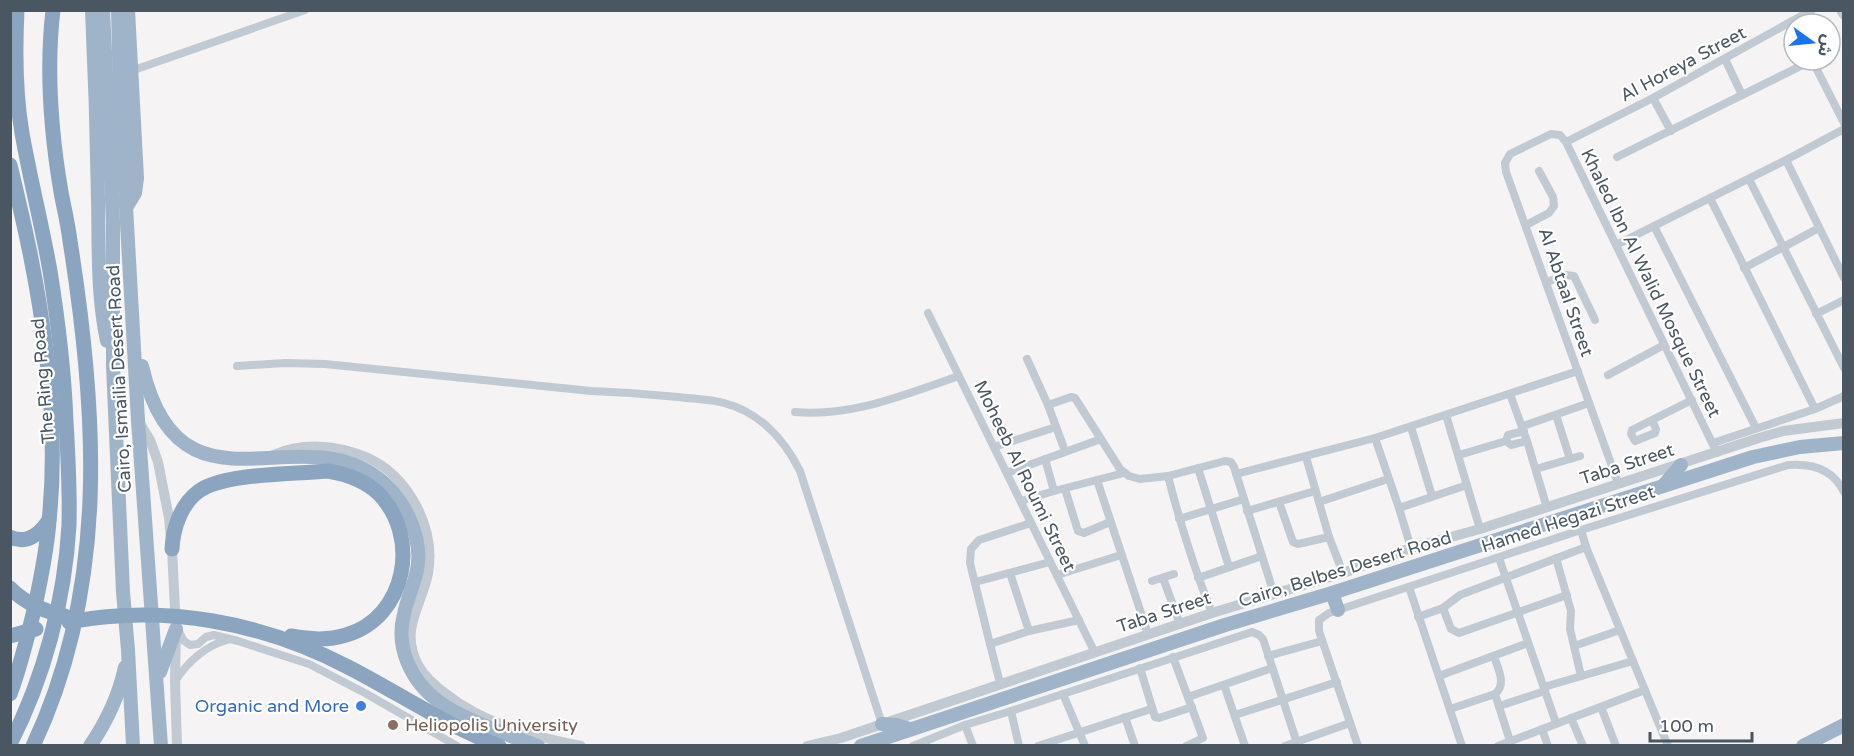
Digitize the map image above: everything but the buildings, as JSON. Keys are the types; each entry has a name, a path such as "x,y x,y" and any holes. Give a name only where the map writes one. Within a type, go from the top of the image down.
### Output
{"highway":[{"name":"The Ring Road","path":"10,744 26,710 47,650 61,588 69,526 65,392 50,270 22,132 17,91 17,10"},
{"path":"33,746 54,696 79,605 89,539 92,482 90,424 70,240 60,190 52,116 50,73 53,10"},
{"path":"92,10 100,278 104,324 113,366"},
{"name":"Cairo, Ismailia Desert Road","path":"103,10 127,206 138,420 162,746"},
{"name":"Cairo, Ismailia Desert Road","path":"117,10 113,100 113,366 123,592 133,746"},
{"path":"127,206 135,193 138,178 128,10"},
{"name":"The Ring Road","path":"10,165 30,254 47,367 51,412 50,520 32,618 10,694"},
{"path":"134,330 146,386 153,405 173,435 198,452 223,457 262,459 329,458 350,463 371,472 395,493 411,522 418,549 417,568 401,627 401,642 411,670 419,683 440,703 476,721 538,743"},
{"name":"Cairo, Belbes Desert Road","path":"861,746 910,729 986,711 1197,642 1332,593 1771,453 1800,447 1844,443"},
{"path":"1662,487 1681,465"},
{"path":"10,588 24,601 39,608 72,617 174,616 239,625 270,633 327,639 359,630 377,618 389,604 398,585 403,566 403,547 392,510 377,492 362,481 328,471 237,479 209,486 195,494 182,512 176,526 172,549"},
{"path":"10,537 16,540 30,539 42,531 50,520"},
{"path":"1332,593 1338,609"},
{"path":"10,636 89,618"},
{"path":"158,677 176,627"},
{"path":"270,633 347,666 458,728 499,746"},
{"path":"90,746 114,704 123,678 128,650"},
{"path":"882,724 910,729"},
{"path":"1803,746 1844,725"}],"street":[{"path":"131,70 305,10"},
{"name":"Al Horeya Street","path":"1566,142 1653,98 1812,10"},
{"path":"1841,10 1844,15"},
{"path":"1725,59 1742,94"},
{"path":"1617,157 1787,72"},
{"path":"1818,72 1844,123"},
{"path":"1653,98 1671,131"},
{"path":"1616,245 1844,129"},
{"name":"Khaled Ibn Al Walid Mosque Street","path":"1551,134 1560,135 1566,142 1715,448"},
{"name":"Al Abtaal Street","path":"1551,134 1510,154 1505,163 1506,172 1618,483"},
{"path":"1786,160 1844,278"},
{"path":"1526,225 1549,213 1554,206 1553,197 1539,171"},
{"path":"1749,179 1844,368"},
{"path":"1710,198 1815,409"},
{"path":"1654,226 1756,428"},
{"path":"1744,268 1819,228"},
{"path":"1546,282 1566,275 1574,276 1595,320"},
{"path":"1816,314 1844,300"},
{"name":"Moheeb Al Roumi Street","path":"928,313 1095,652"},
{"path":"1608,375 1665,345"},
{"path":"1027,359 1048,405 1065,451"},
{"path":"237,366 285,363 325,364 591,391 631,392 717,401 752,414 785,445 800,471 882,724"},
{"path":"1235,470 1306,456 1375,438 1578,371"},
{"path":"795,412 821,413 855,408 959,376"},
{"path":"1510,394 1523,428 1547,508"},
{"path":"1715,448 1756,428 1815,409 1844,396"},
{"path":"1048,405 1071,397 1075,398 1124,473 1140,480 1168,476 1225,461 1231,462 1274,594"},
{"path":"1652,420 1692,400"},
{"path":"1506,441 1508,435 1523,428 1589,403"},
{"path":"1446,415 1480,529"},
{"path":"1556,415 1570,459"},
{"path":"138,420 150,440 158,462 169,518 176,627 177,746"},
{"name":"Taba Street","path":"807,746 841,738 1148,634 1343,573 1411,548 1480,529 1618,483 1681,465 1715,448 1783,431 1844,423"},
{"path":"994,447 1056,427"},
{"path":"1411,427 1432,496"},
{"path":"1375,438 1400,508 1411,548"},
{"path":"1006,473 1101,439"},
{"path":"1459,455 1506,441"},
{"path":"1506,441 1511,445 1527,441"},
{"path":"1306,456 1329,537 1343,573"},
{"path":"1536,469 1580,456"},
{"path":"1045,459 1054,491"},
{"name":"Hamed Hegazi Street","path":"1358,746 1318,631 1319,620 1323,616 1338,609 1581,530 1788,465 1803,463 1822,469 1830,473 1844,492"},
{"path":"1198,468 1229,567"},
{"path":"1021,501 1124,473"},
{"path":"1168,476 1179,519 1212,613"},
{"path":"1318,502 1388,479"},
{"path":"1097,480 1148,634"},
{"path":"1400,508 1467,485"},
{"path":"1065,489 1078,531 1084,533 1110,522"},
{"path":"1247,511 1315,491"},
{"path":"1179,519 1244,499"},
{"path":"1279,502 1293,542 1298,544 1329,537"},
{"path":"1000,683 969,555 979,540 1031,523"},
{"path":"1581,530 1668,746"},
{"path":"1418,617 1443,608 1460,595 1586,547"},
{"path":"1057,575 1120,555"},
{"path":"1198,578 1262,556"},
{"path":"1498,558 1556,723"},
{"path":"1556,558 1571,611 1570,624 1581,676"},
{"path":"975,582 1050,562"},
{"path":"1010,573 1029,631"},
{"path":"1152,581 1174,574"},
{"path":"1163,578 1180,624"},
{"path":"1409,587 1462,746"},
{"path":"1443,608 1451,629 1459,633 1567,595"},
{"path":"990,644 1029,631 1079,620"},
{"path":"176,627 183,640 190,645 198,644 210,636 229,639 309,664 457,746"},
{"path":"1574,646 1620,630"},
{"path":"913,746 965,725 986,711 1011,711 1173,657 1197,642 1252,632 1263,639 1297,743"},
{"path":"175,681 200,653 214,644 229,639"},
{"path":"1268,656 1322,641"},
{"path":"1438,676 1528,643"},
{"path":"1450,710 1495,694 1500,689 1502,683 1494,656"},
{"path":"1173,657 1203,738 1186,746"},
{"path":"1499,706 1581,676 1633,661"},
{"path":"1140,668 1153,715 1159,718 1192,707"},
{"path":"1188,697 1272,668"},
{"path":"1234,716 1337,682"},
{"path":"1224,685 1245,746"},
{"path":"1498,746 1645,690"},
{"path":"1063,694 1085,746"},
{"path":"1495,694 1510,741"},
{"path":"1601,707 1616,746"},
{"path":"1039,745 1151,709"},
{"path":"1011,711 1019,746"},
{"path":"1125,717 1136,746"},
{"path":"1571,718 1583,746"},
{"path":"1285,746 1350,723"},
{"path":"965,725 973,746"},
{"path":"1542,729 1548,746"},
{"path":"538,743 581,746"}],"place":[{"name":"Organic and More","path":"361,706"},
{"name":"Heliopolis University","path":"393,725"}]}
